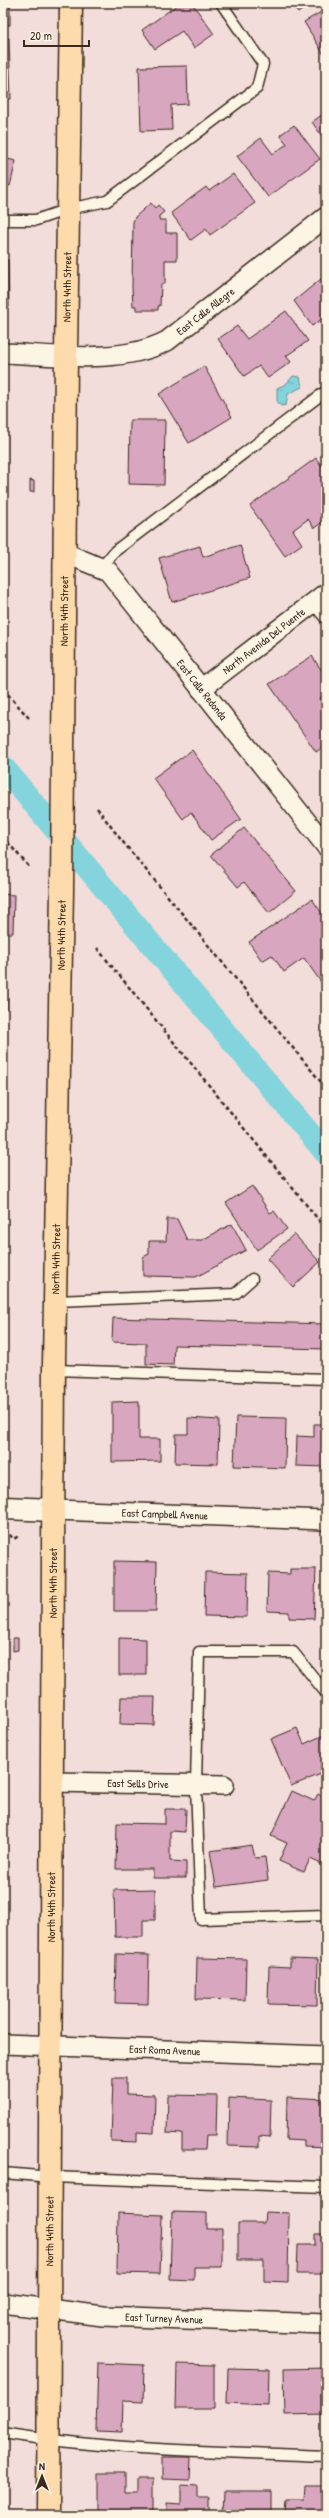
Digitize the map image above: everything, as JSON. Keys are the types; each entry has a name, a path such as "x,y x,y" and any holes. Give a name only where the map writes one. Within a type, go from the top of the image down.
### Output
{"main road":[{"name":"North 44th Street","path":"48,2515 48,2309 51,2177 51,1782 54,1370 62,890 66,355 71,3"}],"street":[{"name":"East Calle Allegre","path":"66,355 128,355 149,350 167,341 326,217"},
{"path":"3,353 66,355"},
{"name":"East Calle Redonda","path":"65,553 102,567 113,576 326,846"},
{"name":"North Avenida Del Puente","path":"201,689 320,598"},
{"name":"East Campbell Avenue","path":"4,1517 54,1510 326,1520"},
{"name":"East Sells Drive","path":"51,1782 224,1785"},
{"name":"East Roma Avenue","path":"3,2044 326,2056"},
{"name":"East Turney Avenue","path":"3,2303 103,2316 326,2324"}],"lane":[{"path":"3,220 36,220 68,209 107,201 257,88 263,64 220,3"},
{"path":"102,567 115,551 326,391"},
{"path":"320,598 326,619"},
{"path":"55,1301 235,1294 252,1279"},
{"path":"54,1370 326,1379"},
{"path":"326,1693 293,1652 199,1652 196,1785 201,1919 326,1915"},
{"path":"3,2173 51,2177 326,2187"},
{"path":"3,2433 49,2441 107,2446 326,2456"}],"path":[{"path":"3,689 29,718"},
{"path":"97,808 118,836 326,1088"},
{"path":"3,837 30,868"},
{"path":"96,948 326,1229"},
{"path":"4,1517 4,1530 14,1539 19,1535"}],"water":[{"path":"293,376 300,377 302,387 288,394 286,405 281,406 277,401 277,388 286,384"}],"building":[{"path":"3,3 10,3 10,25 3,25"},
{"path":"180,3 192,3 214,34 194,48 182,31 155,49 142,30"},
{"path":"291,3 311,3 298,13"},
{"path":"326,9 326,58 304,22"},
{"path":"3,38 9,38 11,99 3,99"},
{"path":"187,66 188,104 171,105 172,130 141,131 139,67"},
{"path":"326,112 326,142 312,122"},
{"path":"294,125 320,159 268,197 237,156 261,138 273,154 287,144 280,135"},
{"path":"3,130 7,131 3,149"},
{"path":"3,158 16,161 10,186 3,184"},
{"path":"233,174 255,203 210,235 206,229 191,240 171,213 206,187 209,191"},
{"path":"151,203 155,208 158,205 164,212 159,216 159,220 166,220 166,233 177,233 177,260 165,260 165,284 161,284 160,306 158,306 158,310 136,310 136,306 133,306 132,287 133,222 135,217"},
{"path":"8,260 9,307 3,307 3,261"},
{"path":"326,275 326,316 312,326 294,301"},
{"path":"286,311 308,341 286,356 291,362 268,378 259,366 244,376 218,339 237,326 247,339"},
{"path":"204,366 232,417 189,443 159,394"},
{"path":"130,420 165,420 164,485 129,484"},
{"path":"316,458 326,472 326,520 314,528 308,519 293,530 302,544 285,556 250,506"},
{"path":"30,480 34,481 34,492 30,492"},
{"path":"3,538 6,601 3,601"},
{"path":"240,545 250,578 172,602 159,558 200,546 203,557"},
{"path":"312,656 326,677 326,694 320,698 326,708 326,745 316,752 269,684"},
{"path":"192,750 241,819 211,840 191,812 183,819 153,778"},
{"path":"244,828 296,891 269,913 244,882 238,887 211,855"},
{"path":"3,894 14,895 13,933 3,933"},
{"path":"312,899 326,919 326,983 323,985 304,958 284,972 272,955 262,961 249,942"},
{"path":"3,965 7,965 7,1009 3,1009"},
{"path":"252,1186 270,1213 274,1211 287,1229 257,1250 226,1203"},
{"path":"167,1219 177,1219 187,1240 202,1240 232,1224 246,1250 196,1277 143,1276 143,1257 149,1254 149,1241 166,1241"},
{"path":"294,1234 320,1262 293,1287 267,1259"},
{"path":"113,1318 326,1324 326,1349 174,1345 173,1365 146,1364 146,1343 112,1342"},
{"path":"139,1401 139,1439 160,1439 160,1461 112,1462 112,1402"},
{"path":"236,1417 286,1418 285,1468 234,1466"},
{"path":"188,1418 219,1420 218,1464 175,1463 176,1434 188,1434"},
{"path":"314,1424 326,1424 326,1467 296,1466 297,1436 314,1437"},
{"path":"114,1561 157,1562 156,1611 114,1611"},
{"path":"290,1569 316,1569 314,1619 289,1618 289,1612 267,1611 268,1573 290,1574"},
{"path":"205,1572 248,1573 247,1617 204,1616"},
{"path":"13,1638 18,1638 18,1650 13,1651"},
{"path":"119,1638 146,1639 146,1675 119,1675"},
{"path":"121,1697 155,1697 154,1725 120,1724"},
{"path":"297,1728 304,1744 326,1734 326,1772 291,1786 271,1739"},
{"path":"292,1791 314,1801 318,1794 326,1798 326,1866 310,1859 304,1872 279,1861 287,1843 271,1836"},
{"path":"165,1809 186,1809 185,1832 170,1831 170,1861 186,1862 186,1878 153,1878 153,1869 116,1869 117,1823 165,1824"},
{"path":"252,1845 255,1858 265,1857 268,1880 216,1887 210,1851"},
{"path":"155,1889 155,1920 143,1920 143,1937 115,1937 114,1890"},
{"path":"116,1954 149,1955 148,2004 115,2003"},
{"path":"197,1958 246,1959 245,2000 196,1999"},
{"path":"290,1958 318,1959 317,2005 268,2004 269,1966 290,1967"},
{"path":"113,2078 126,2078 126,2094 155,2095 154,2133 137,2132 137,2142 111,2141"},
{"path":"168,2095 217,2096 216,2135 206,2135 205,2150 182,2150 182,2134 167,2133"},
{"path":"287,2097 326,2099 326,2147 304,2146 304,2141 286,2140"},
{"path":"229,2098 271,2100 270,2137 259,2136 259,2147 228,2146"},
{"path":"172,2212 207,2213 207,2229 222,2229 222,2267 194,2267 194,2280 170,2279"},
{"path":"265,2212 289,2213 288,2282 264,2281 264,2260 238,2260 238,2223 264,2223"},
{"path":"118,2213 162,2215 160,2274 117,2273"},
{"path":"315,2234 326,2234 326,2274 297,2274 298,2245 315,2245"},
{"path":"98,2363 144,2365 143,2402 123,2401 122,2432 96,2431"},
{"path":"177,2364 214,2365 214,2409 176,2409"},
{"path":"228,2368 269,2369 268,2405 227,2403"},
{"path":"326,2368 326,2414 285,2415 284,2369"},
{"path":"162,2457 191,2457 190,2480 162,2479"},
{"path":"98,2473 125,2473 125,2493 137,2493 137,2479 153,2479 153,2515 98,2515"},
{"path":"181,2485 198,2486 198,2498 209,2498 209,2515 166,2515 166,2503 181,2504"},
{"path":"305,2485 326,2485 326,2515 285,2515 286,2500 304,2500"},
{"path":"224,2491 272,2491 272,2515 223,2515"}],"waterway":[{"path":"3,767 326,1153"}]}
